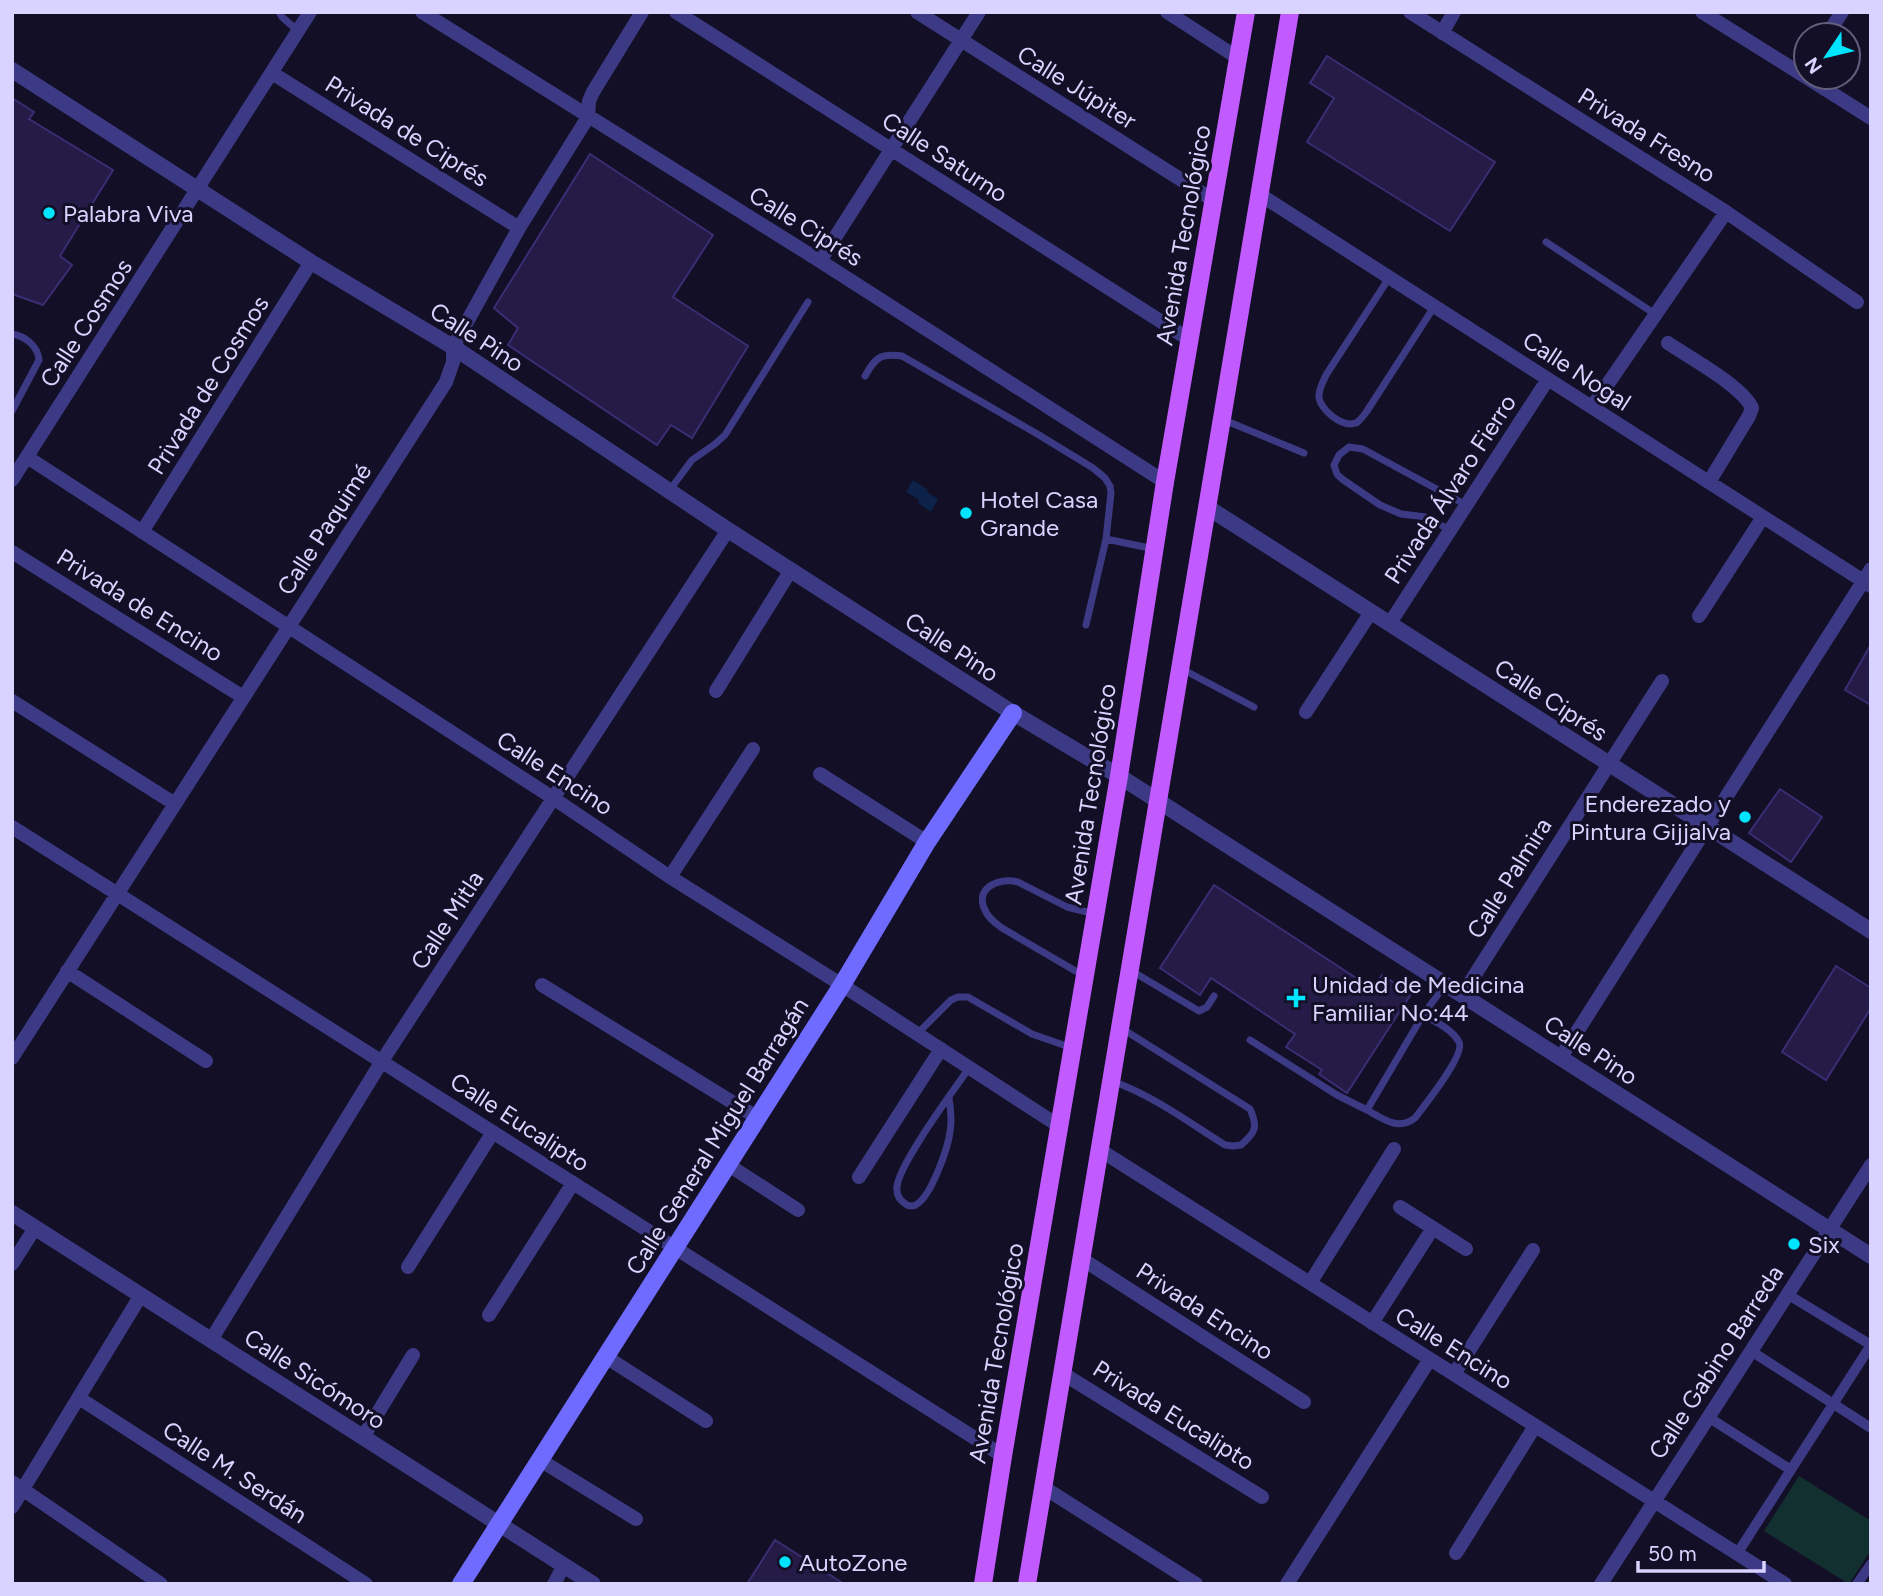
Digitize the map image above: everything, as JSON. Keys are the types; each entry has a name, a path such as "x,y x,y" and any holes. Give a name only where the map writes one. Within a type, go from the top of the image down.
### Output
{"main road":[{"name":"Avenida Tecnológico","path":"984,1584 1003,1456 1119,776 1165,482 1246,12"},
{"path":"1027,1584 1290,12"},
{"name":"Calle General Miguel Barragán","path":"461,1584 842,985 927,842 1013,713"}],"street":[{"name":"Calle Cosmos","path":"12,480 310,12"},
{"name":"Calle Ciprés","path":"422,12 820,261 1165,482"},
{"name":"Calle Paquimé","path":"12,1058 446,382 453,362 453,347 519,228 589,117 589,101 593,92 642,12"},
{"name":"Calle Saturno","path":"676,12 1190,340"},
{"name":"Calle Júpiter","path":"917,12 1213,201"},
{"path":"820,261 979,12"},
{"path":"1167,12 1238,58"},
{"name":"Privada Fresno","path":"1409,12 1726,212 1857,302"},
{"path":"1442,33 1454,12"},
{"path":"1702,12 1792,66"},
{"name":"Calle Pino","path":"12,70 311,262 453,347 728,530 1013,713 1158,800 1871,1256"},
{"name":"Privada de Ciprés","path":"271,73 519,228"},
{"path":"1830,91 1871,118"},
{"name":"Calle Nogal","path":"1259,194 1763,517 1868,578"},
{"path":"1592,407 1726,212"},
{"name":"Privada de Cosmos","path":"142,532 311,262"},
{"path":"1668,343 1737,389 1752,408 1709,482"},
{"name":"Privada Álvaro Fierro","path":"1390,623 1548,379"},
{"name":"Calle Encino","path":"27,457 553,798 670,877 1059,1126"},
{"name":"Calle Ciprés","path":"1207,507 1871,930"},
{"path":"1699,617 1763,517"},
{"name":"Calle Mitla","path":"211,1340 382,1061 728,530"},
{"name":"Privada de Encino","path":"12,552 243,697"},
{"path":"716,691 792,570"},
{"path":"1561,1057 1868,578"},
{"name":"Privada Álvaro Fierro","path":"1306,712 1371,611"},
{"name":"Calle Palmira","path":"1462,995 1662,681"},
{"path":"12,701 174,804"},
{"path":"670,877 753,749"},
{"path":"820,774 927,842"},
{"name":"Calle Eucalipto","path":"12,827 1003,1456"},
{"path":"67,971 206,1062"},
{"path":"542,985 758,1118"},
{"path":"859,1177 940,1049"},
{"path":"408,1266 493,1132"},
{"path":"1310,1283 1394,1149"},
{"name":"Calle Encino","path":"1100,1150 1785,1584"},
{"path":"727,1164 798,1210"},
{"name":"Calle Gabino Barreda","path":"1601,1584 1871,1166"},
{"path":"489,1315 573,1183"},
{"path":"1400,1207 1466,1249"},
{"name":"Calle Sicómoro","path":"12,1213 593,1584"},
{"path":"12,1264 35,1228"},
{"path":"1372,1323 1433,1228"},
{"path":"1454,1374 1533,1250"},
{"name":"Privada Encino","path":"1082,1259 1304,1402"},
{"path":"1737,1554 1871,1345 1787,1294"},
{"path":"12,1507 18,1486 79,1398 141,1295"},
{"path":"1751,1351 1871,1428"},
{"path":"363,1437 413,1355"},
{"path":"606,1357 706,1421"},
{"path":"1287,1584 1430,1359"},
{"name":"Privada Eucalipto","path":"1062,1373 1262,1497"},
{"name":"Calle M. Serdán","path":"79,1398 366,1584"},
{"path":"1707,1417 1791,1470"},
{"path":"1456,1553 1535,1426"},
{"path":"540,1460 636,1519"},
{"path":"18,1486 161,1584"},
{"path":"1043,1487 1196,1584"},
{"path":"1857,1584 1871,1563"},
{"path":"554,1584 564,1565"}],"lane":[{"path":"279,12 298,31"},
{"path":"1546,242 1656,314"},
{"path":"1389,277 1321,387 1319,398 1330,415 1346,423 1360,420 1434,307"},
{"path":"669,491 692,460 725,435 808,302"},
{"path":"12,334 21,336 29,343 38,354 39,360 12,411"},
{"path":"865,376 871,364 880,356 902,356 1039,435 1105,478 1111,493 1106,539 1086,625"},
{"path":"1221,419 1304,453"},
{"path":"1450,530 1426,517 1393,511 1358,490 1337,474 1334,465 1339,455 1349,447 1363,449 1466,505"},
{"path":"1106,539 1154,549"},
{"path":"1180,668 1254,707"},
{"path":"1085,976 1002,928 985,911 983,898 989,886 996,881 1011,880 1067,907 1095,915"},
{"path":"1130,970 1199,1011 1208,1007 1214,996"},
{"path":"1367,1110 1423,1015 1446,984"},
{"path":"917,1034 951,1000 968,997 1032,1034 1072,1048"},
{"path":"1250,1040 1336,1095 1393,1124 1408,1123 1415,1118 1453,1064 1461,1045 1459,1040 1443,1027 1423,1015"},
{"path":"1112,1080 1161,1104 1225,1145 1241,1145 1253,1132 1255,1119 1250,1109 1120,1028"},
{"path":"949,1098 951,1115 947,1146 926,1195 914,1206 906,1205 898,1196 900,1176 910,1157 949,1098 969,1068"}],"green space":[{"path":"1799,1476 1871,1521 1871,1550 1849,1584 1764,1531"}],"water":[{"path":"913,480 938,499 931,512 906,492"}],"building":[{"path":"1327,56 1495,162 1450,231 1307,142 1334,98 1310,83"},
{"name":"Palabra Viva","path":"12,98 34,112 29,119 113,170 60,256 72,265 43,305 12,294"},
{"path":"590,154 713,235 673,297 748,346 692,438 671,425 657,445 508,345 518,328 494,308"},
{"path":"1871,644 1871,705 1845,690"},
{"path":"1780,789 1822,817 1791,862 1749,833"},
{"path":"1214,885 1373,989 1382,975 1411,994 1347,1093 1319,1074 1322,1070 1286,1047 1295,1034 1211,978 1200,995 1160,968"},
{"path":"1836,966 1871,988 1871,1008 1826,1080 1782,1052"},
{"name":"AutoZone","path":"775,1540 844,1584 747,1584"}],"place":[{"name":"Palabra Viva","path":"49,213"},
{"name":"Hotel Casa Grande","path":"966,513"},
{"name":"Enderezado y Pintura Gijjalva","path":"1745,817"},
{"name":"Unidad de Medicina Familiar No:44","path":"1296,998"},
{"name":"Six","path":"1794,1244"},
{"name":"AutoZone","path":"785,1562"}]}
